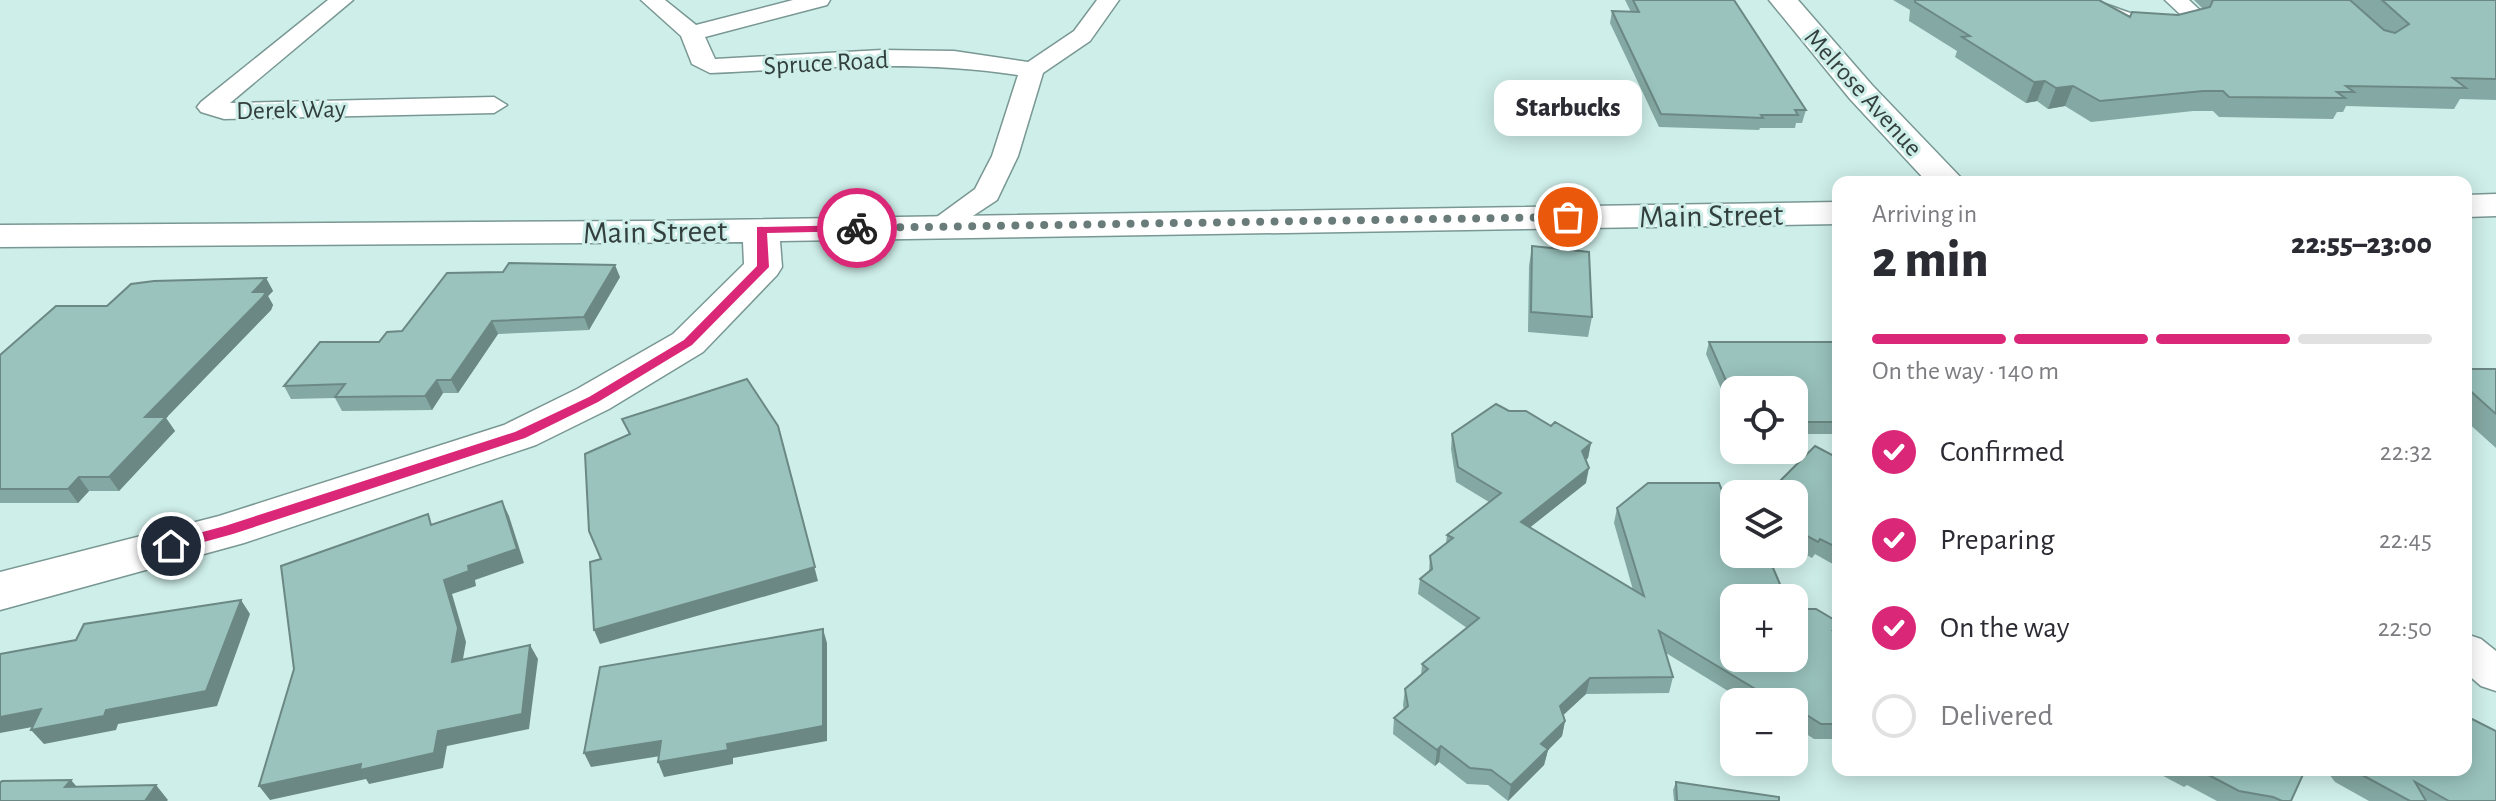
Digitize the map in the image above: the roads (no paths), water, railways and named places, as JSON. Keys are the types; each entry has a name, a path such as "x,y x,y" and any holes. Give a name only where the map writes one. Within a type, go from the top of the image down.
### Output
{"main road":[{"name":"Melrose Avenue","path":"1783,0 1861,92 1941,176"},
{"path":"2472,206 2496,205"},
{"name":"Main Street","path":"0,236 761,230 1832,213"},
{"path":"0,591 227,531 520,435 593,399 688,343 763,267 761,230"}],"street":[{"name":"Derek Way","path":"342,0 210,107 224,111 494,105"},
{"name":"Spruce Road","path":"652,0 692,33 700,59 710,66 954,58 1032,70"},
{"path":"692,33 819,0"},
{"path":"937,227 987,194 1005,156 1032,70 1082,36 1108,0"},
{"path":"2092,0 2114,16 2160,26 2192,19 2193,14 2188,7 2176,0"},
{"path":"2472,655 2496,674"}],"place":[{"name":"Starbucks","path":"1568,217"}]}
